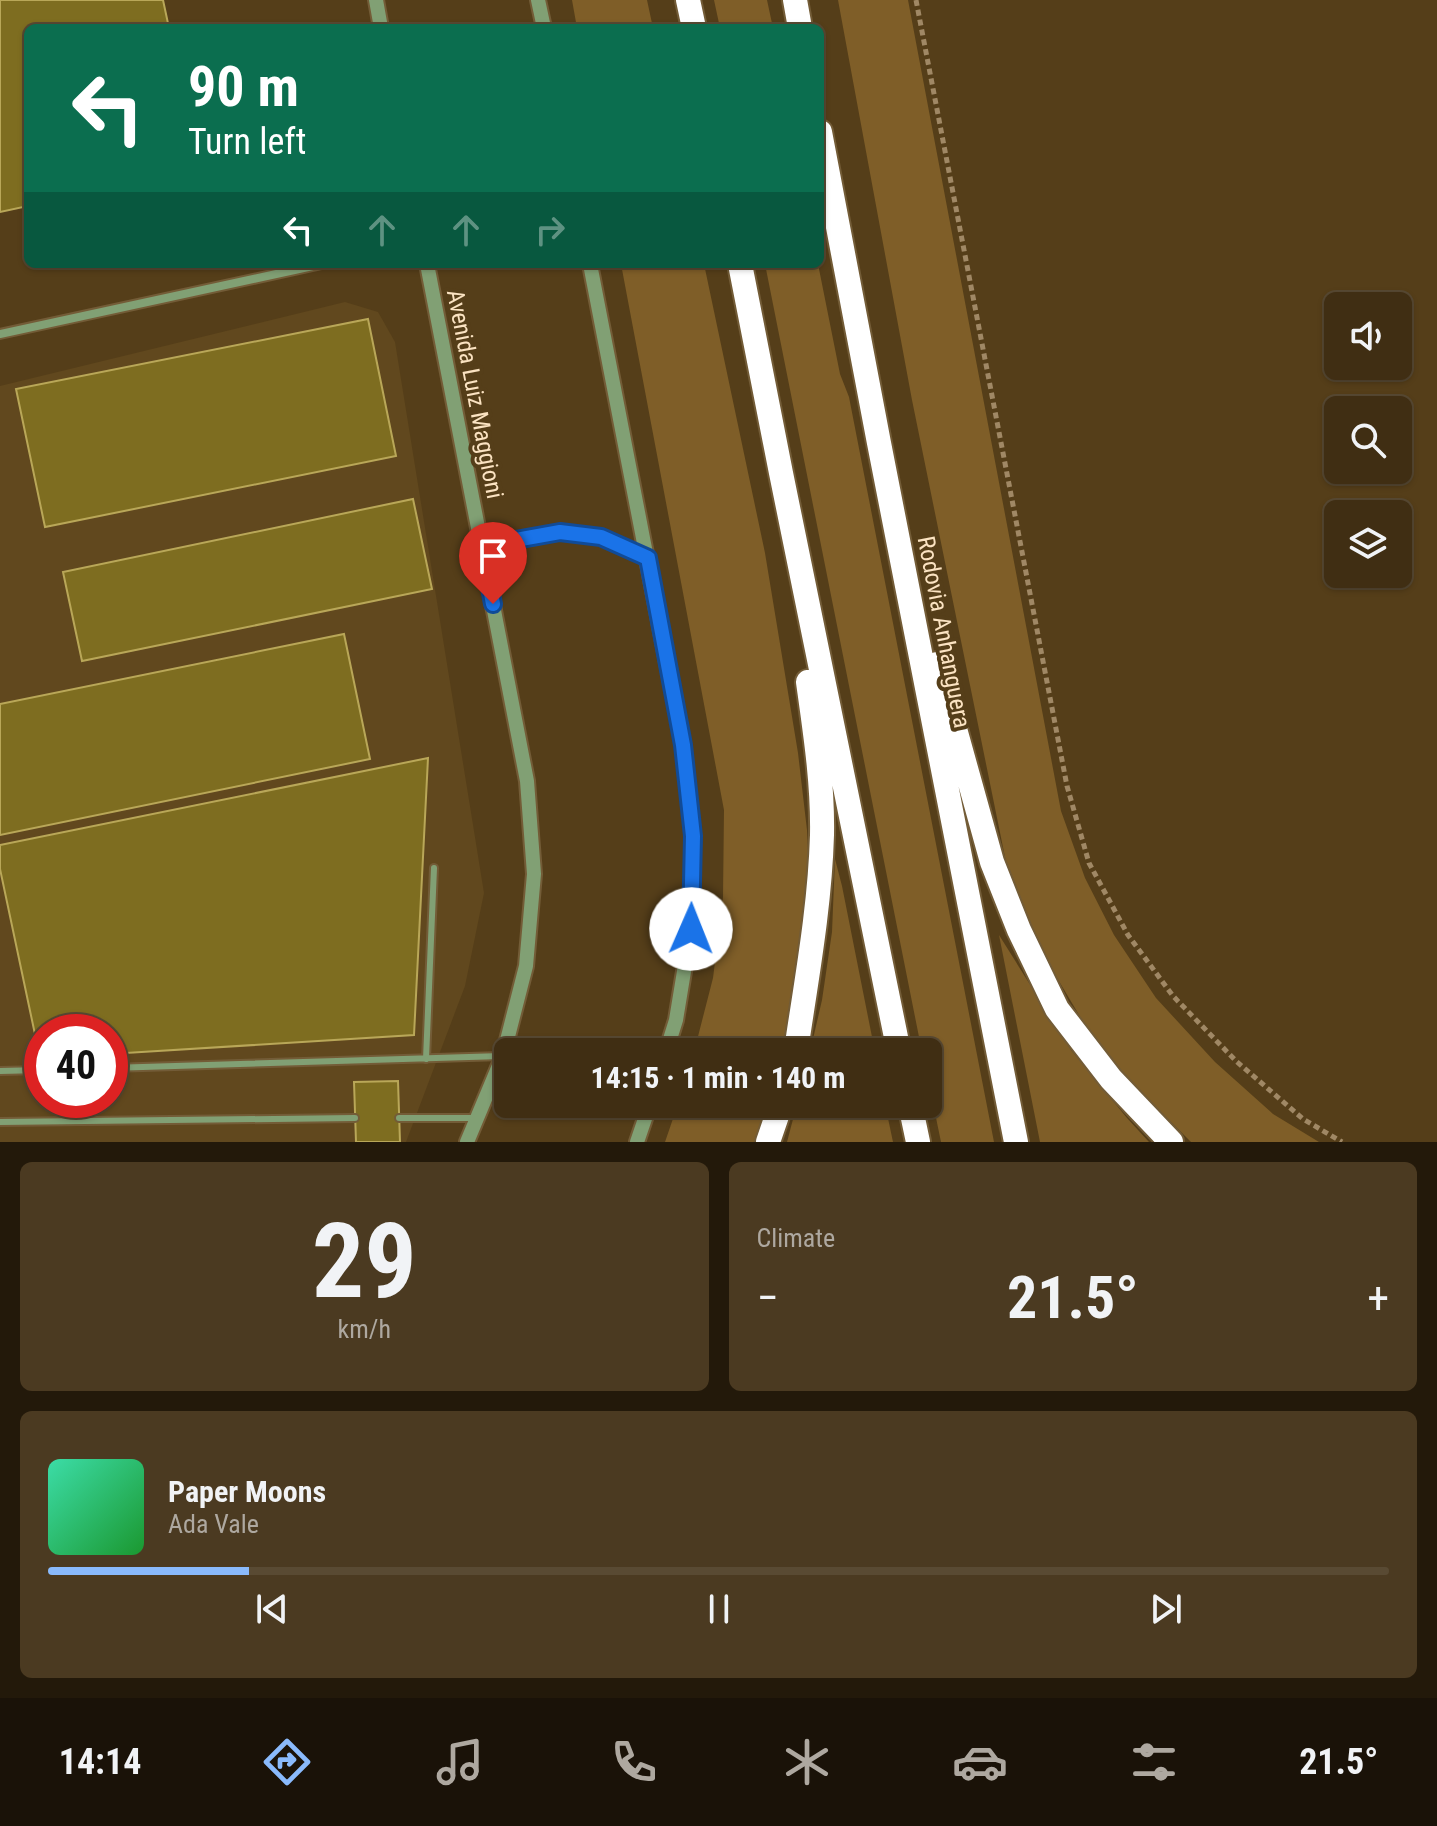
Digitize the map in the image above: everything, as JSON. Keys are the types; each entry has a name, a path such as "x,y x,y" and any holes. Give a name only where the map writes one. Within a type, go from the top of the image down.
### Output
{"highway":[{"path":"688,0 693,24"},
{"path":"795,0 799,24"},
{"name":"Rodovia Anhanguera","path":"824,153 1016,1142"},
{"path":"741,268 896,1038"},
{"path":"879,443 977,811 992,862 1019,930 1057,1009 1111,1079 1171,1142"},
{"path":"781,473 817,746 822,834 815,919 798,1038"},
{"path":"768,1142 776,1118"},
{"path":"913,1118 918,1142"}],"street":[{"path":"376,0 380,24"},
{"path":"538,0 543,24"},
{"path":"0,334 304,268"},
{"name":"Avenida Luiz Maggioni","path":"428,268 527,781 534,874 526,966 508,1038"},
{"path":"591,268 683,745 693,836 691,929 670,1038"},
{"path":"482,546 560,532 601,537 648,558"},
{"name":"Avenida Luiz Maggioni","path":"467,1142 494,1077"},
{"path":"637,1142 645,1118"}],"lane":[{"path":"426,1059 434,868"},
{"path":"128,1067 494,1056"},
{"path":"0,1071 24,1070"},
{"path":"0,1122 355,1118"},
{"path":"399,1118 477,1118"}],"path":[{"path":"916,0 1067,786 1089,863 1128,935 1173,996 1236,1061 1303,1119 1342,1142"}],"shaded area":[{"path":"572,0 647,0 652,24 576,24"},
{"path":"714,0 767,0 772,24 719,24"},
{"path":"838,0 908,0 1061,811 1085,878 1114,935 1156,998 1215,1062 1273,1114 1319,1142 1191,1142 1129,1080 1085,1025 1044,956 1007,867 912,400"},
{"path":"622,268 705,268 765,553 798,753 807,830 810,897 798,982 786,1038 698,1038 713,978 723,897 724,810"},
{"path":"766,268 819,268 840,374 849,397 994,1142 941,1142 936,1118 942,1118 942,1038 919,1038"},
{"path":"345,302 378,312 395,342 484,893 465,986 406,1142 0,1142 0,386"},
{"path":"835,859 872,1038 813,1038 832,932"},
{"path":"999,935 1071,1050 1149,1142 1040,1142"},
{"path":"673,1118 766,1118 759,1142 665,1142"},
{"path":"793,1118 888,1118 893,1142 787,1142"}],"building":[{"path":"0,0 163,0 168,24 24,24 24,207 0,212"},
{"path":"368,319 396,456 45,527 16,389"},
{"path":"413,499 432,589 82,661 63,572"},
{"path":"344,634 370,759 0,835 0,704"},
{"path":"428,758 414,1035 128,1053 128,1014 31,1014 0,869 0,845"},
{"path":"398,1081 400,1142 356,1142 354,1082"}],"route":[{"path":"493,604 482,546 560,532 601,537 648,558 683,745 693,836 691,929"}]}
